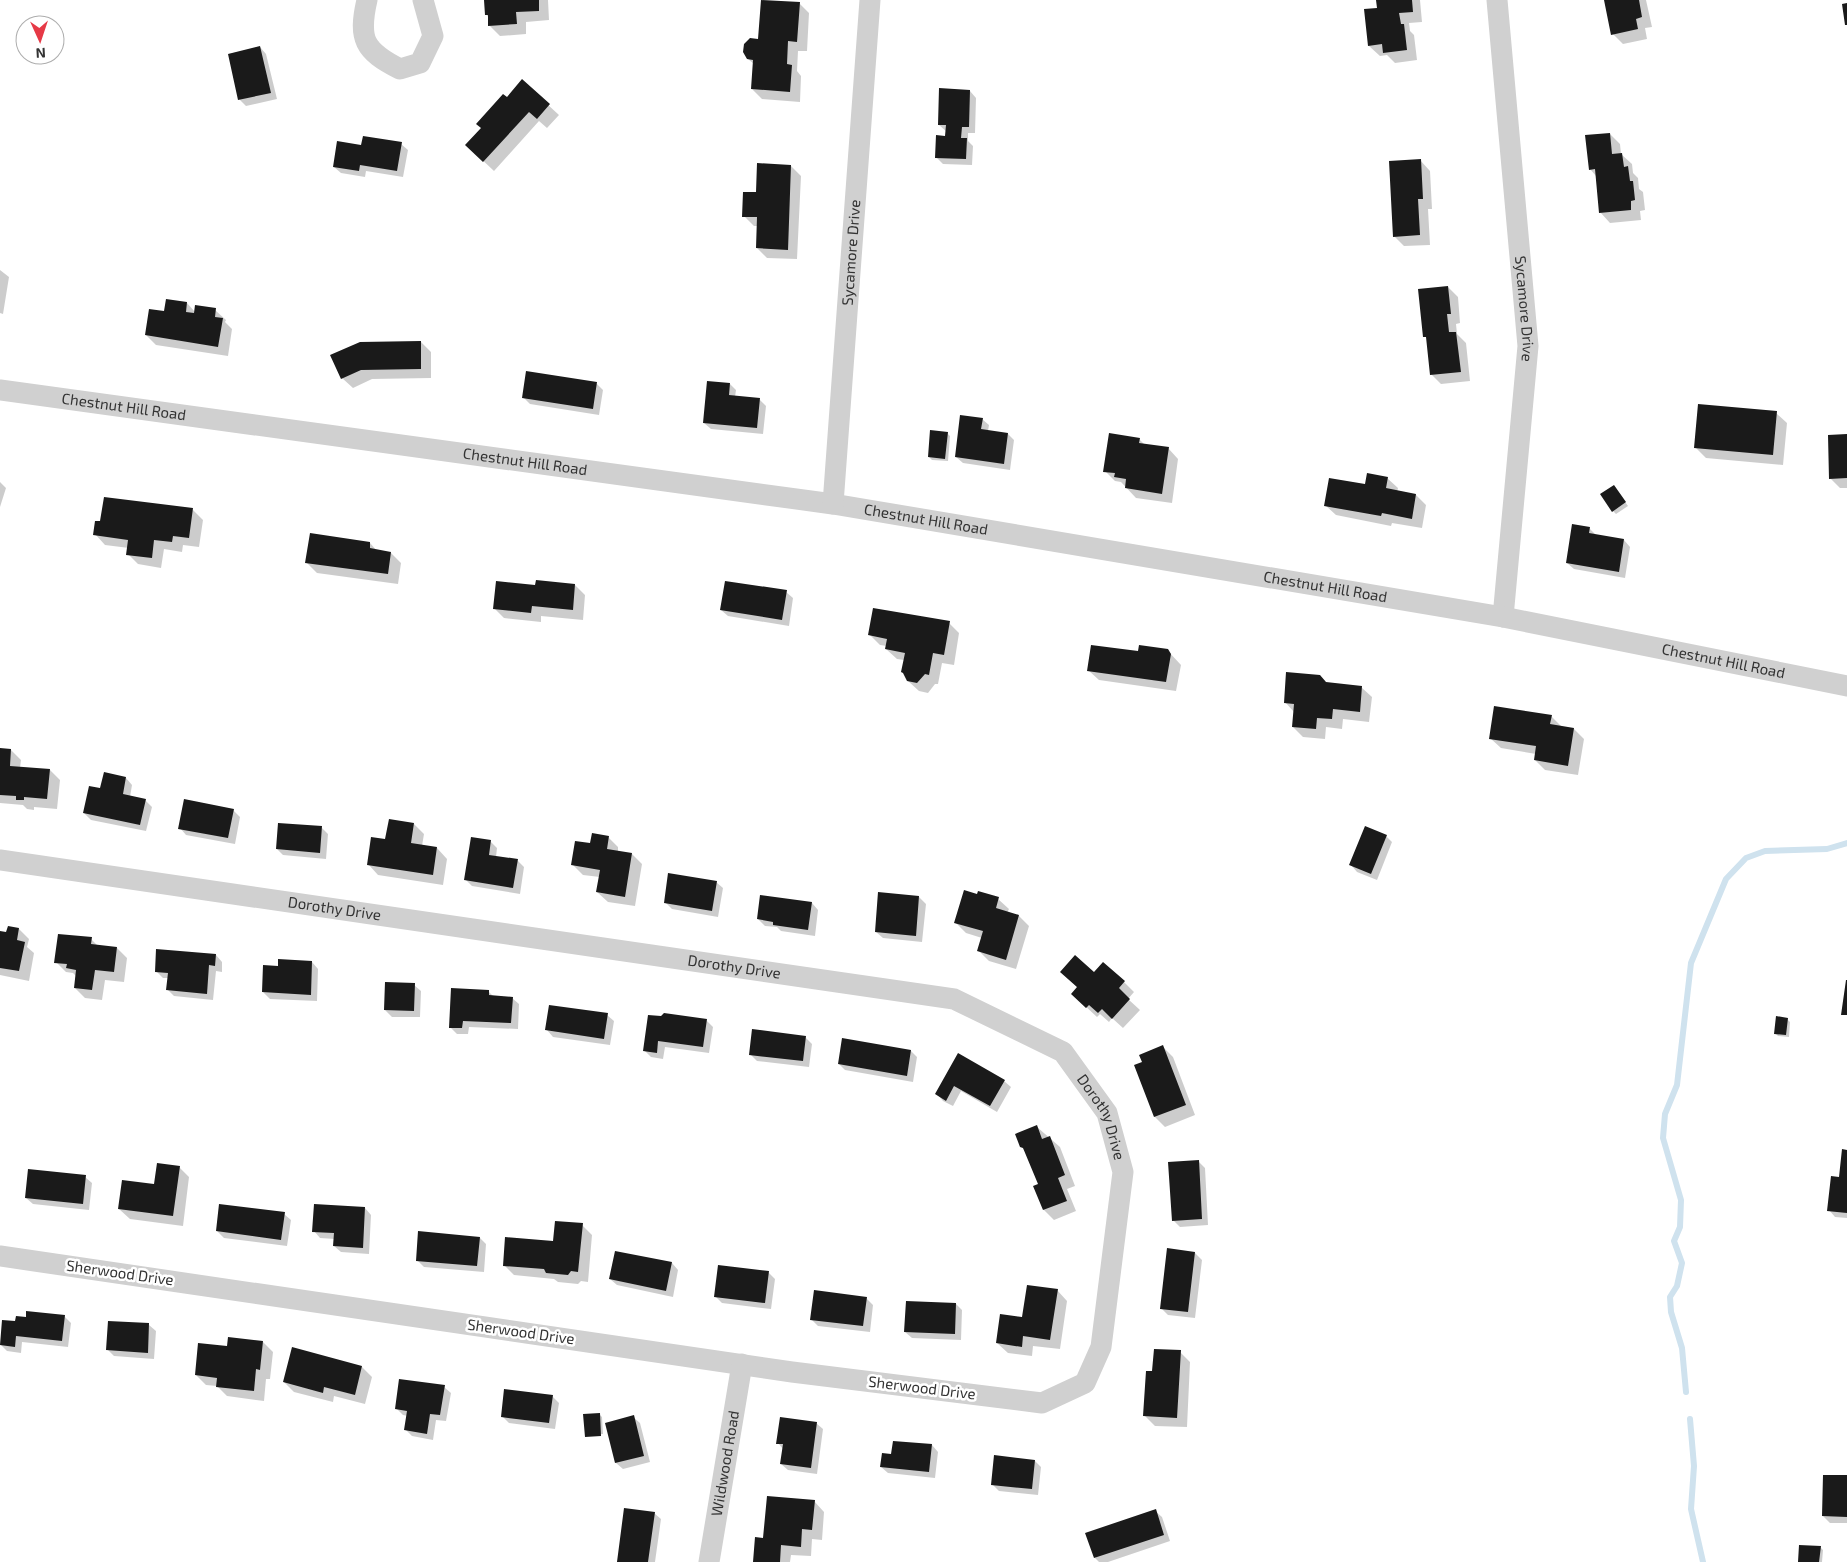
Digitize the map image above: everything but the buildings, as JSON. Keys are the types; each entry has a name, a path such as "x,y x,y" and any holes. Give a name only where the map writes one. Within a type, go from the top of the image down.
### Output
{"street":[{"path":"367,0 362,21 365,41 380,59 400,69 420,62 433,36 423,0"},
{"name":"Sycamore Drive","path":"833,504 870,0"},
{"name":"Sycamore Drive","path":"1497,0 1528,346 1503,617"},
{"name":"Chestnut Hill Road","path":"0,390 833,504 1503,617 1847,686"},
{"name":"Dorothy Drive","path":"0,860 954,999 1062,1052 1107,1113 1123,1172 1100,1347 1085,1383 1042,1403"},
{"name":"Sherwood Drive","path":"0,1256 792,1372 1042,1403"},
{"name":"Wildwood Road","path":"709,1562 742,1364"}],"waterway":[{"path":"1686,1392 1682,1348 1671,1312 1670,1297 1677,1286 1682,1263 1674,1241 1680,1227 1681,1200 1663,1138 1665,1114 1677,1085 1691,963 1726,879 1746,858 1765,851 1827,849 1847,843"},
{"path":"1690,1419 1694,1466 1691,1509 1703,1562"}]}
